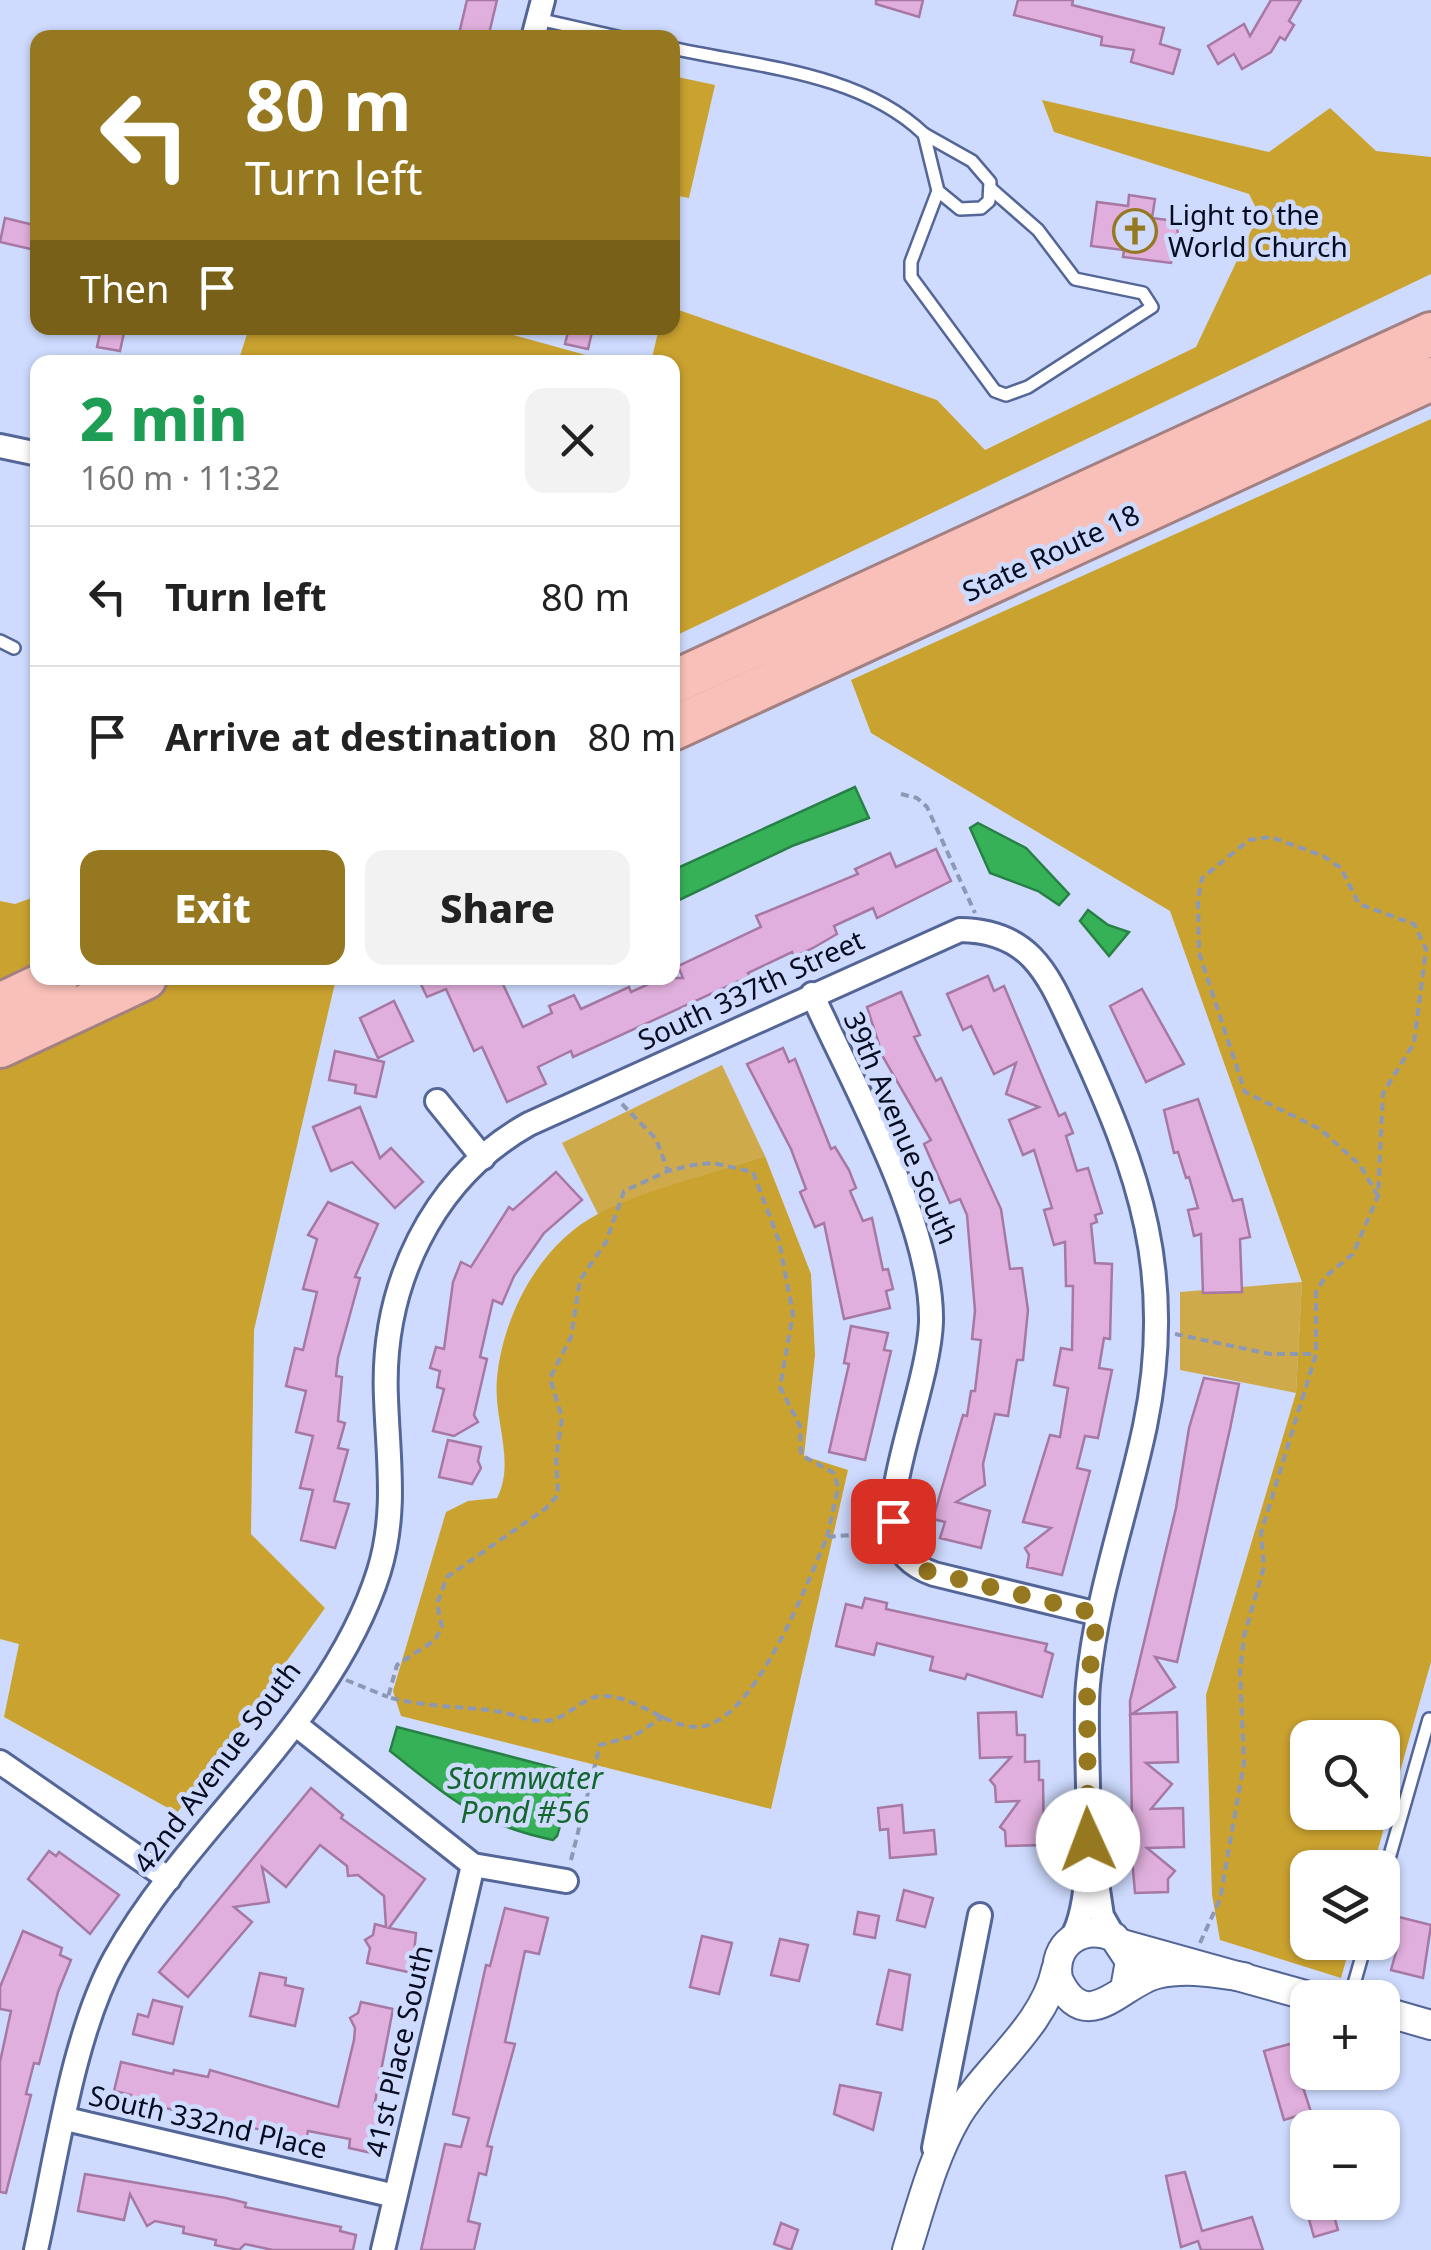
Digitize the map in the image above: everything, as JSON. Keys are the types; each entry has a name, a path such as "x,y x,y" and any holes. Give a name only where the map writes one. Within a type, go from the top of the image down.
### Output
{"highway":[{"name":"State Route 18","path":"680,679 1431,334"},
{"name":"State Route 18","path":"680,725 1431,379"},
{"path":"0,1005 43,985"},
{"path":"0,1046 130,985"}],"street":[{"path":"0,446 30,452"},
{"name":"South 337th Street","path":"530,1124 951,932 993,933"},
{"path":"928,2181 954,2120 1049,1997 1063,1948 1071,1939 1080,1914 1088,1840 1087,1688 1098,1614 1145,1426 1156,1334 1158,1278 1134,1171 1045,972 1025,949 993,933"},
{"name":"39th Avenue South","path":"812,994 907,1208 928,1273 928,1349 896,1495 894,1531"},
{"path":"438,1101 483,1158"},
{"name":"42nd Avenue South","path":"36,2250 102,1985 130,1933 169,1879 294,1724 372,1590 388,1532 392,1469 386,1365 400,1280 427,1225 500,1141 530,1124"},
{"path":"894,1531 906,1558 923,1570 1098,1614"},
{"path":"294,1724 473,1865 566,1880"},
{"path":"0,1762 169,1879"},
{"path":"1088,1840 1102,1916 1131,1971 1125,1990"},
{"name":"41st Place South","path":"383,2250 473,1865"},
{"path":"908,2250 928,2181 980,1915"},
{"path":"1071,1939 1092,1931 1138,1951 1196,1962 1290,1990"},
{"path":"1056,1970 1068,1996 1085,2005"},
{"path":"1010,2044 1056,2015 1085,2005 1108,2003 1150,1976 1170,1971 1244,1977"},
{"path":"1400,2016 1431,2024"},
{"name":"South 332nd Place","path":"66,2119 395,2196"}],"lane":[{"path":"538,19 587,30"},
{"path":"680,50 853,88 904,115 924,134 972,161 990,188 1038,230 1076,279 1143,293 1152,307 1018,392 995,392 911,277 911,262 938,191"},
{"path":"924,134 938,191 949,204 971,211 988,201 990,188"},
{"path":"0,641 14,648"},
{"path":"1392,1850 1429,1720"}],"path":[{"path":"900,794 917,798 927,807 993,933"},
{"path":"1196,1962 1208,1919 1220,1899 1244,1763 1240,1672 1244,1636 1264,1566 1260,1533 1316,1354 1316,1292 1325,1277 1353,1254 1378,1196 1383,1093 1414,1043 1426,948 1414,924 1359,904 1341,868 1323,856 1271,837 1249,840 1202,878 1198,899 1200,953 1245,1092 1256,1101 1320,1129 1360,1164 1378,1196"},
{"path":"613,1087 637,1124 656,1139 668,1171"},
{"path":"328,1670 388,1697 427,1708 498,1711 538,1721 554,1720 597,1696 617,1697 684,1726 702,1727 718,1721 736,1704 766,1666 827,1537 838,1488 834,1473 802,1455 800,1426 780,1388 793,1314 779,1241 764,1192 753,1172 714,1163 668,1171 636,1184 619,1197 606,1242 580,1280 571,1337 550,1378 562,1418 556,1457 558,1495 546,1509 446,1577 437,1604 442,1626 434,1640 397,1665 388,1697"},
{"path":"1156,1334 1190,1334 1215,1344 1244,1345 1270,1354 1316,1354"},
{"path":"827,1537 894,1531"},
{"path":"566,1880 600,1745 634,1736 664,1716"}],"shaded area":[{"path":"680,78 715,85 689,198 680,196"},
{"path":"1042,100 1269,152 1330,108 1376,151 1431,157 1431,274 680,634 680,355 653,355 657,335 680,335 680,310 937,400 985,450 1196,347 1259,214 1249,194 1054,132"},
{"path":"247,335 513,335 586,355 240,355"},
{"path":"1431,419 1431,1662 1400,1772 1400,1720 1290,1720 1290,1830 1383,1830 1378,1850 1290,1850 1290,1960 1346,1960 1341,1978 1220,1940 1212,1895 1206,1695 1296,1393 1302,1282 1170,911 871,733 851,680"},
{"path":"30,899 30,985 335,985 254,1330 251,1534 325,1608 177,1813 4,1717 19,1644 0,1639 0,901 15,904"},
{"path":"722,1065 765,1156 598,1214 562,1143"},
{"path":"765,1156 811,1274 815,1355 804,1456 848,1470 771,1809 401,1716 393,1691 446,1512 468,1501 497,1498 502,1484 504,1455 497,1394 501,1354 516,1306 542,1262 577,1227 598,1214 657,1190"},
{"path":"1302,1282 1296,1393 1180,1370 1180,1292"}],"water":[{"path":"855,787 869,818 792,846 680,900 680,867"},
{"path":"978,823 1026,848 1069,894 1059,905 1038,891 990,873 970,828"},
{"path":"1088,910 1108,925 1129,932 1109,956 1080,921"},
{"name":"Stormwater Pond #56","path":"397,1727 570,1772 572,1787 557,1836 553,1840 503,1826 447,1795 390,1751"}],"building":[{"path":"467,0 497,0 490,30 460,30"},
{"path":"876,0 923,0 919,17 876,4"},
{"path":"1018,0 1073,0 1072,5 1164,28 1160,44 1180,50 1173,74 1131,62 1134,50 1101,45 1102,37 1014,15"},
{"path":"1271,0 1301,0 1289,21 1294,25 1285,40 1280,37 1271,52 1242,69 1234,54 1218,64 1208,46 1244,24 1250,36"},
{"name":"Light to the World Church","path":"1129,195 1155,199 1152,218 1176,221 1179,241 1171,263 1123,257 1124,250 1091,246 1097,202 1128,206"},
{"path":"5,218 30,224 30,249 0,242"},
{"path":"100,335 123,335 120,351 97,347"},
{"path":"567,335 591,335 588,349 565,344"},
{"path":"936,849 951,881 877,918 873,908 834,926 837,934 813,948 794,957 792,952 748,973 750,976 573,1057 571,1051 538,1067 546,1084 507,1102 482,1047 474,1051 446,989 427,997 421,985 503,985 523,1027 552,1013 549,1006 574,995 581,1009 629,987 631,992 646,985 680,985 680,965 761,927 756,916 858,874 855,869 890,853 896,867"},
{"path":"988,976 994,991 1004,986 1059,1116 1065,1113 1073,1133 1066,1136 1077,1171 1088,1168 1102,1213 1095,1215 1097,1222 1091,1224 1095,1263 1112,1264 1110,1339 1104,1338 1099,1368 1112,1370 1098,1438 1085,1436 1077,1468 1090,1471 1062,1575 1027,1567 1029,1555 1025,1548 1051,1528 1023,1522 1050,1435 1060,1437 1068,1388 1054,1385 1061,1348 1072,1350 1073,1286 1066,1286 1065,1242 1054,1245 1044,1210 1052,1208 1034,1150 1023,1155 1009,1120 1039,1107 1006,1094 1016,1063 994,1074 971,1026 963,1030 947,994"},
{"path":"1142,989 1184,1064 1146,1082 1110,1006"},
{"path":"901,992 920,1035 914,1037 936,1081 941,1078 1001,1209 1010,1269 1022,1268 1028,1310 1023,1360 1017,1360 1008,1416 995,1414 983,1464 985,1485 956,1502 990,1511 981,1548 940,1538 945,1522 933,1519 963,1415 967,1416 971,1391 975,1391 981,1340 972,1339 975,1311 967,1215 960,1199 950,1203 924,1144 931,1140 883,1057 867,1007"},
{"path":"394,1001 413,1041 378,1058 360,1018"},
{"path":"783,1048 789,1062 795,1059 831,1149 835,1147 849,1170 856,1188 850,1191 863,1221 872,1218 883,1270 888,1269 893,1289 886,1291 890,1308 844,1319 824,1223 815,1227 800,1192 806,1189 791,1149 747,1064"},
{"path":"335,1051 384,1062 376,1097 355,1093 356,1085 329,1080"},
{"path":"1198,1099 1233,1201 1242,1199 1250,1237 1240,1239 1242,1292 1203,1293 1201,1234 1194,1236 1188,1210 1198,1208 1189,1177 1186,1178 1178,1152 1174,1153 1164,1110"},
{"path":"360,1107 380,1158 391,1148 423,1182 395,1208 352,1162 331,1171 313,1127"},
{"path":"556,1172 582,1200 544,1233 514,1276 502,1304 493,1300 480,1357 487,1359 474,1415 478,1422 454,1436 433,1431 444,1389 437,1387 440,1371 430,1368 436,1347 444,1349 453,1282 461,1262 471,1267 509,1207 513,1210"},
{"path":"328,1202 378,1224 355,1277 360,1278 338,1358 336,1376 342,1377 338,1421 345,1423 338,1448 348,1450 334,1501 349,1504 335,1548 301,1540 313,1490 300,1488 313,1436 296,1432 306,1391 286,1386 295,1348 303,1350 317,1292 303,1289 317,1239 308,1235"},
{"path":"851,1326 888,1333 884,1350 891,1351 865,1460 829,1452 849,1364 844,1363"},
{"path":"1204,1378 1239,1384 1177,1662 1155,1657 1175,1687 1132,1714 1177,1712 1178,1762 1146,1763 1172,1784 1151,1809 1183,1808 1184,1847 1147,1848 1175,1871 1168,1879 1168,1892 1135,1893 1129,1823 1130,1701 1176,1508 1189,1428"},
{"path":"448,1440 481,1447 481,1468 472,1484 439,1477"},
{"path":"865,1598 887,1603 886,1609 1047,1644 1045,1651 1053,1654 1042,1697 967,1674 965,1679 930,1670 933,1657 877,1643 874,1655 836,1646 846,1604 862,1608"},
{"path":"1016,1712 1017,1735 1025,1735 1025,1762 1039,1761 1039,1780 1043,1780 1044,1845 1006,1846 1005,1831 1000,1827 1019,1801 996,1802 995,1786 990,1780 1011,1757 980,1758 978,1713"},
{"path":"311,1788 343,1815 341,1818 425,1879 389,1928 416,1933 412,1973 367,1963 370,1948 365,1940 373,1935 375,1924 386,1927 384,1896 358,1875 348,1876 347,1866 320,1845 286,1887 262,1867 269,1902 234,1907 252,1922 188,1997 159,1972"},
{"path":"902,1805 904,1833 934,1830 936,1854 890,1858 888,1829 880,1830 878,1808"},
{"path":"49,1851 56,1856 59,1852 119,1895 90,1934 28,1879"},
{"path":"904,1890 933,1898 925,1927 897,1920"},
{"path":"505,1908 548,1918 539,1954 525,1951 505,2042 515,2044 487,2146 492,2147 486,2175 479,2173 468,2221 480,2224 474,2250 421,2250 445,2144 461,2147 469,2118 453,2114 486,1965 490,1966"},
{"path":"858,1912 879,1916 875,1938 854,1934"},
{"path":"1400,1917 1431,1925 1423,1978 1391,1970 1394,1960 1400,1960"},
{"path":"23,1931 62,1948 60,1955 71,1960 58,1992 39,2064 34,2063 26,2094 31,2095 6,2193 0,2192 0,2062 11,2011 0,2009 0,1987"},
{"path":"702,1936 732,1943 719,1994 690,1987"},
{"path":"780,1939 808,1945 799,1981 771,1975"},
{"path":"889,1970 910,1975 902,2030 877,2024"},
{"path":"260,1973 286,1978 285,1985 303,1989 295,2026 250,2016"},
{"path":"153,2000 182,2007 173,2044 133,2034 138,2014 148,2017"},
{"path":"361,2002 393,2009 374,2107 386,2109 376,2154 349,2148 350,2139 308,2131 306,2140 130,2100 131,2095 114,2091 121,2062 173,2074 174,2070 208,2077 210,2070 338,2107 354,2040 355,2028 350,2018 358,2013"},
{"path":"1290,2044 1290,2090 1304,2090 1310,2110 1290,2110 1290,2118 1284,2120 1264,2051"},
{"path":"840,2085 881,2093 873,2130 834,2114"},
{"path":"1185,2172 1202,2231 1252,2217 1263,2250 1201,2250 1198,2241 1181,2247 1166,2176"},
{"path":"85,2174 226,2198 246,2203 245,2207 341,2227 340,2231 356,2235 353,2250 273,2250 245,2244 239,2250 215,2245 216,2240 183,2233 184,2227 155,2221 147,2226 130,2194 124,2220 78,2211"},
{"path":"1309,2220 1335,2220 1338,2230 1314,2237"},
{"path":"781,2223 798,2230 791,2250 774,2244"}],"place":[{"name":"Light to the World Church","path":"1135,231"}],"route":[{"path":"893,1521 898,1546 906,1558 923,1570 1098,1614 1087,1688 1088,1840"}]}
